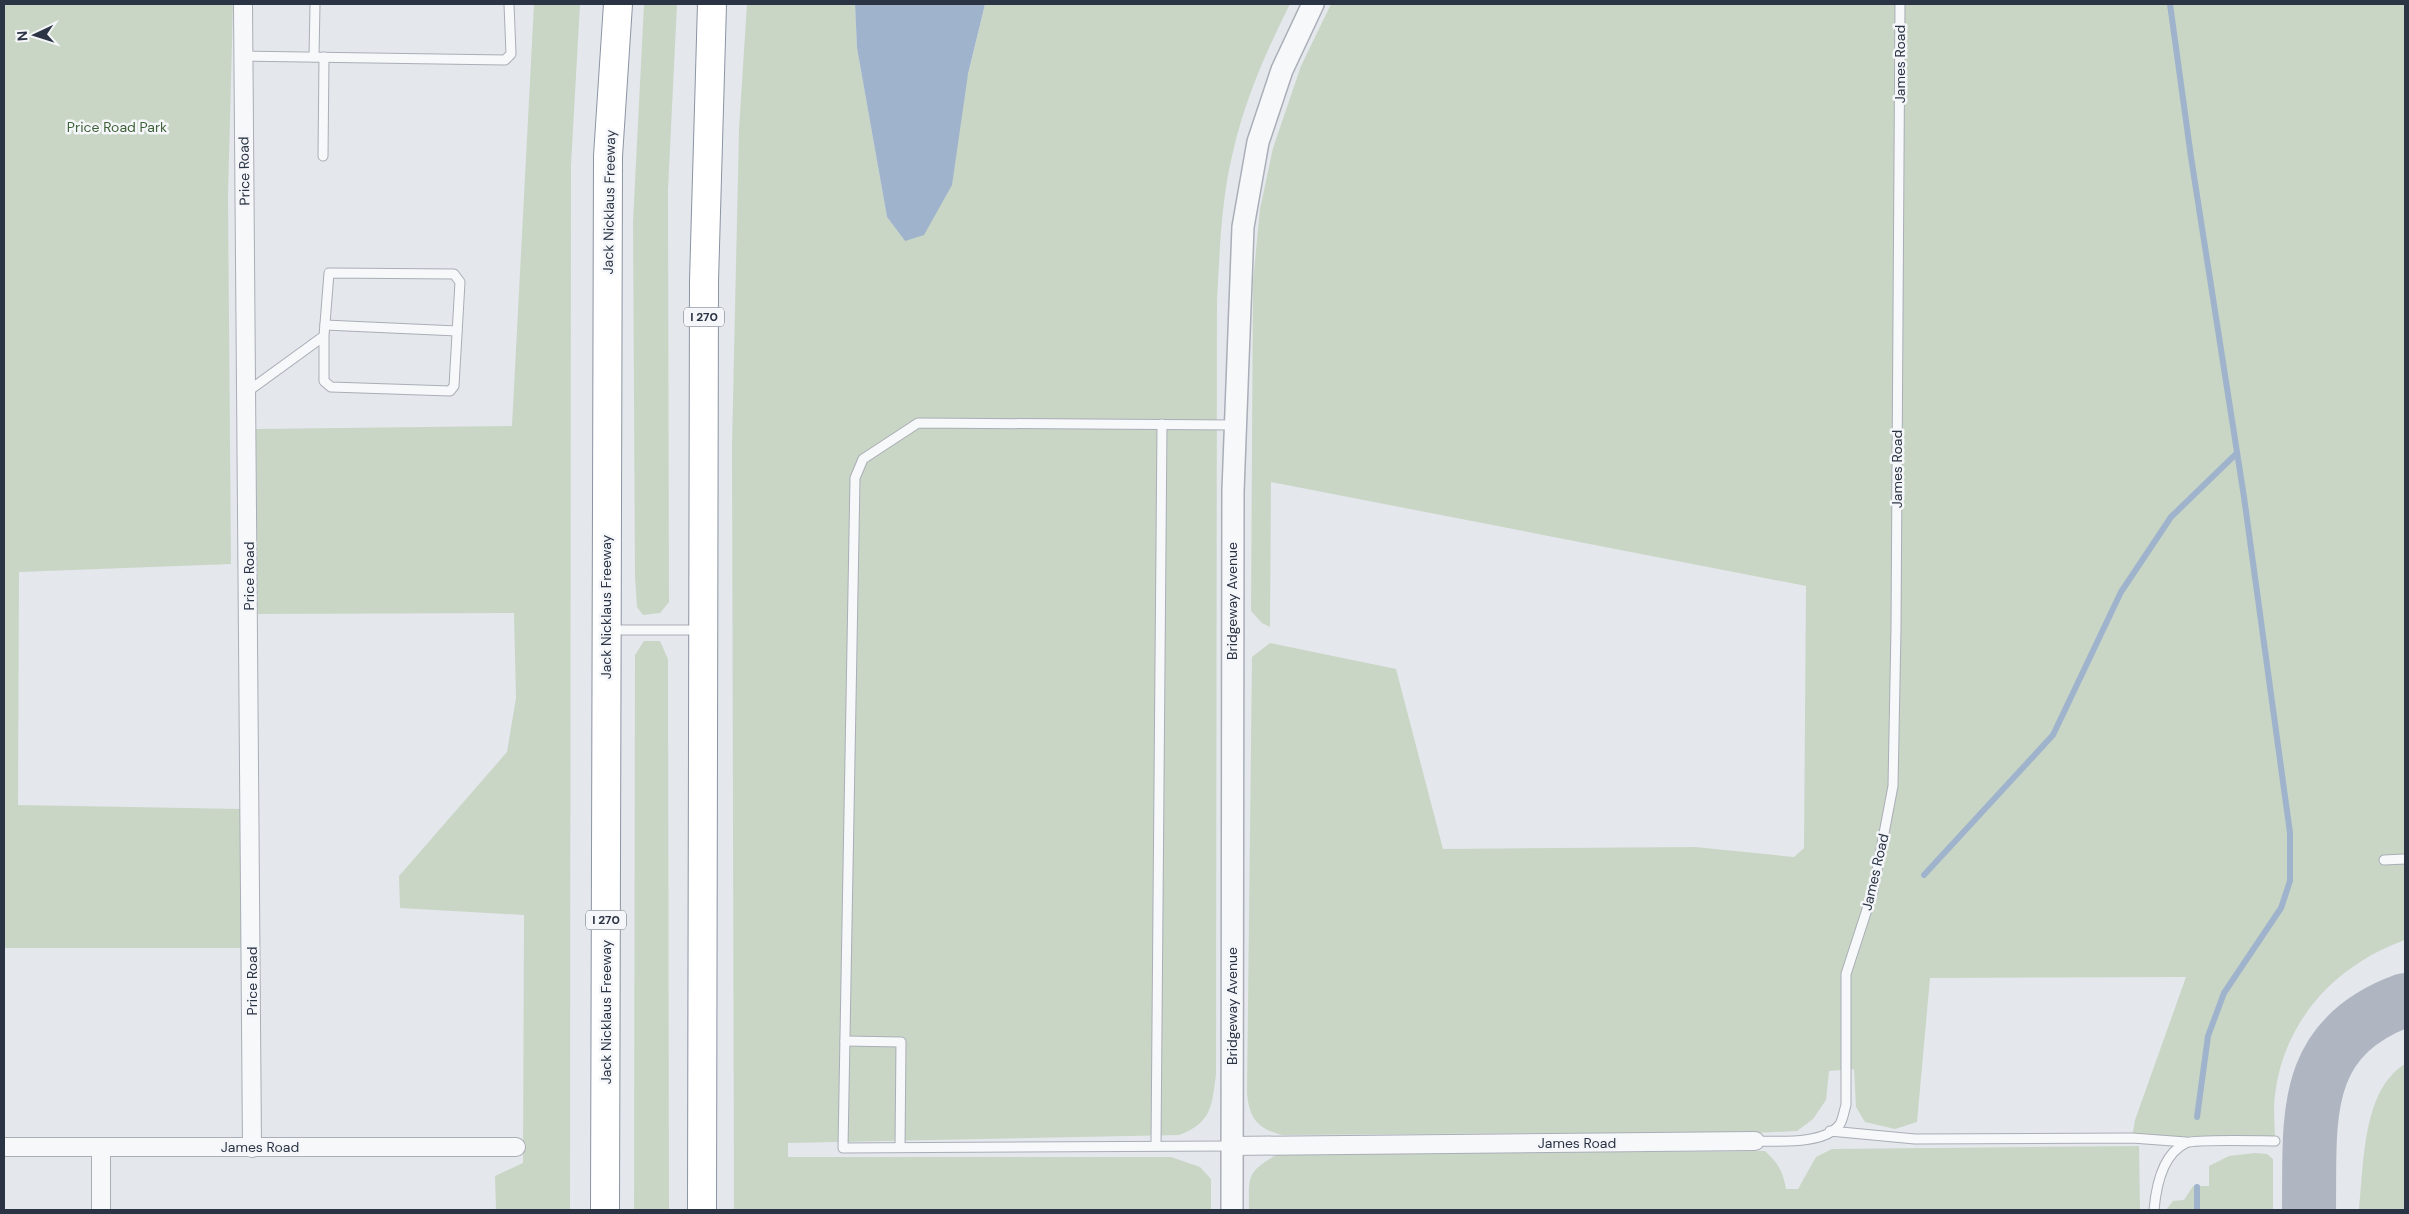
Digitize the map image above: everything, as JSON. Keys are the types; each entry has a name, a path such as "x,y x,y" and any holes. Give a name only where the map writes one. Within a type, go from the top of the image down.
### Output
{"highway":[{"name":"Jack Nicklaus Freeway","path":"605,1210 608,156 618,4"},
{"name":"I 270","path":"702,1210 704,281 712,4"}],"street":[{"name":"Price Road","path":"243,4 252,1148"},
{"name":"Bridgeway Avenue","path":"1232,1210 1232,491 1243,226 1258,142 1282,70 1313,4"},
{"name":"James Road","path":"1232,1146 1585,1142 1691,1144 1755,1141"},
{"name":"James Road","path":"4,1147 516,1147"},
{"path":"101,1148 101,1210"}],"lane":[{"path":"314,57 315,4"},
{"path":"243,56 505,60 511,54 509,4"},
{"name":"James Road","path":"1755,1141 1800,1140 1824,1136 1840,1124 1846,1105 1846,974 1873,891 1893,786 1896,628 1900,4"},
{"path":"323,156 324,57"},
{"path":"329,273 454,274 460,282 454,386 450,391 330,387 324,380 324,325 329,273"},
{"path":"324,325 457,330"},
{"path":"247,392 324,336"},
{"path":"1232,1146 843,1148 856,478 863,459 918,423 1235,424"},
{"path":"1156,1146 1162,424"},
{"path":"606,630 703,630"},
{"path":"2384,860 2405,860"},
{"path":"845,1041 901,1042 900,1147"},
{"path":"1830,1131 1915,1139 2132,1138 2186,1142 2275,1141"},
{"path":"2154,1210 2156,1186 2170,1155 2186,1142"}],"green space":[{"name":"Price Road Park","path":"4,4 233,4 228,195 231,564 19,572 18,805 241,809 244,948 4,948"},
{"path":"534,4 580,4 571,165 570,1210 496,1210 495,1176 523,1163 524,915 400,908 399,876 507,752 516,698 514,613 258,614 256,429 512,426"},
{"path":"644,4 677,4 668,190 669,602 660,613 643,615 637,607 635,577 633,222"},
{"path":"747,4 855,4 857,48 887,217 905,241 968,74 985,4 1290,4 1257,76 1238,132 1226,188 1220,244 1217,299 1216,1074 1208,1112 1198,1125 1179,1135 788,1143 788,1157 1171,1157 1200,1167 1211,1179 1211,1210 734,1210 732,446 739,129"},
{"path":"1331,4 2405,4 2405,940 2379,951 2354,966 2333,983 2314,1003 2298,1026 2286,1051 2278,1078 2274,1107 2275,1141 2132,1138 2135,1120 2186,977 1930,978 1917,1122 1895,1129 1865,1122 1856,1107 1854,1069 1829,1071 1826,1100 1813,1119 1797,1131 1693,1136 1551,1133 1282,1135 1266,1129 1256,1121 1250,1109 1247,1093 1252,657 1270,643 1396,669 1443,849 1695,847 1794,857 1804,848 1806,586 1271,482 1270,627 1262,623 1251,611 1253,281 1260,209 1273,148 1301,66"},
{"path":"644,641 660,641 668,659 669,1210 634,1210 635,655"},
{"path":"2405,1064 2405,1210 2359,1210 2364,1151 2373,1110 2380,1091 2391,1076"},
{"path":"2139,1146 2140,1210 1249,1210 1249,1189 1252,1176 1260,1166 1278,1154 1765,1151 1779,1168 1786,1189 1798,1189 1816,1157 1832,1149"},
{"path":"2255,1153 2267,1154 2273,1159 2273,1210 2166,1210 2173,1201 2184,1200 2193,1186 2209,1186 2209,1166 2229,1156"}],"water":[{"path":"855,4 985,4 968,74 952,185 924,235 905,241 887,217 857,48"}],"waterway":[{"path":"2170,4 2191,157 2244,497 2290,833 2290,881 2281,908 2224,993 2208,1036 2197,1117"},
{"path":"1924,875 2053,735 2121,592 2171,517 2237,453"},
{"path":"2197,1187 2197,1210"}],"taxiway":[{"path":"2309,1210 2312,1113 2318,1084 2329,1059 2346,1036 2371,1016 2405,1000"}]}
